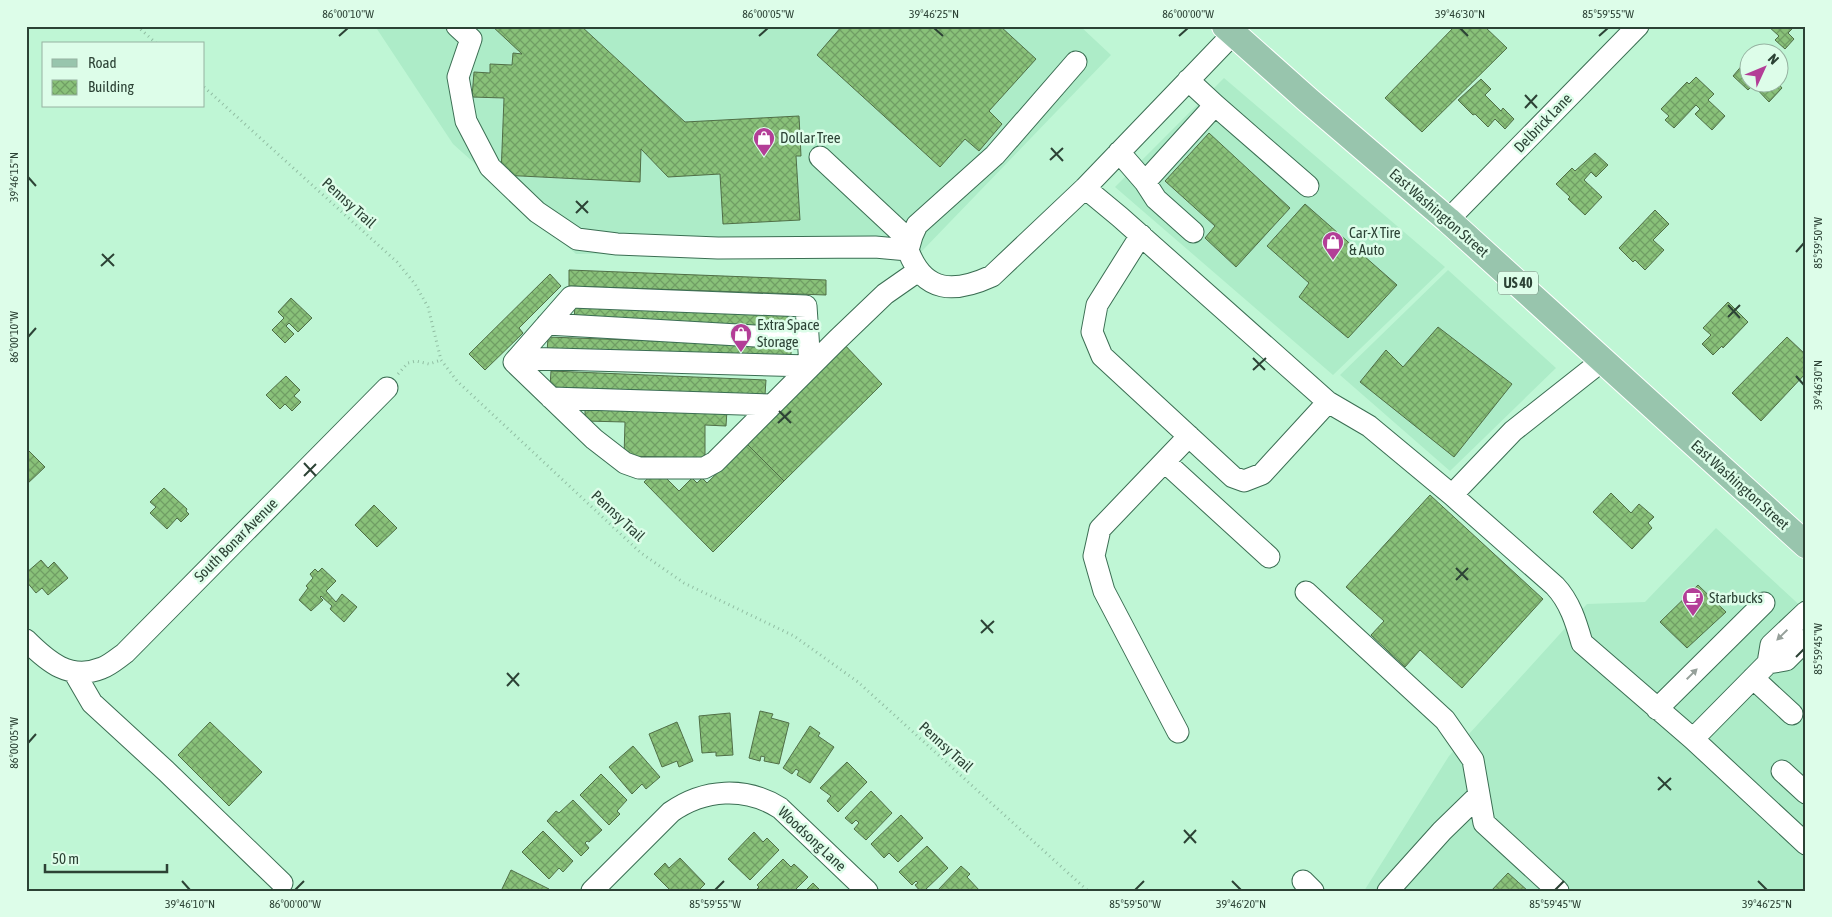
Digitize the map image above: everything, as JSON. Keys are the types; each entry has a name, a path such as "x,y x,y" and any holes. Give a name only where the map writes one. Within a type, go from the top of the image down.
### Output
{"main road":[{"name":"East Washington Street","path":"1229,30 1448,220 1806,545"}],"street":[{"path":"457,26 471,39 458,77 466,121 490,167 537,212 577,239 617,244 718,248 909,246"},
{"name":"Delbrick Lane","path":"1448,220 1638,26"},
{"path":"820,158 909,246 918,271 929,282 944,287 961,287 976,283 992,276 1084,188 1188,80 1229,30"},
{"path":"909,246 917,225 996,155 1076,62"},
{"path":"1188,80 1214,106 1308,186"},
{"path":"1145,182 1214,106"},
{"path":"1119,152 1145,182 1156,199 1193,232"},
{"path":"1084,188 1141,235 1328,402 1369,426 1452,495 1555,586 1563,594 1576,620 1582,643 1693,739 1806,844"},
{"path":"1141,235 1097,305 1092,332 1102,356 1233,478 1244,481 1262,474 1328,402"},
{"path":"810,366 806,306 571,298 514,362 594,439 625,463 639,468 704,468 715,462 810,366 885,294 918,271"},
{"path":"547,324 808,340"},
{"path":"518,358 810,366"},
{"path":"1452,495 1513,432 1603,360"},
{"name":"South Bonar Avenue","path":"74,672 92,672 104,668 125,652 387,388"},
{"path":"551,398 772,405"},
{"path":"1178,732 1104,591 1094,556 1100,529 1189,436"},
{"path":"1164,462 1269,557"},
{"path":"1306,592 1445,720 1473,760 1484,823 1558,891"},
{"path":"1657,708 1764,603"},
{"path":"1693,739 1760,670 1772,645 1806,612"},
{"path":"26,640 57,667 74,672 92,703 166,771 282,883"},
{"path":"1760,670 1786,660 1806,640"},
{"path":"1760,670 1792,714"},
{"path":"1782,771 1806,793"},
{"name":"Woodsong Lane","path":"592,891 661,820 684,803 711,794 724,792 757,796 780,808 867,891"},
{"path":"1388,891 1442,831 1479,795"}],"path":[{"path":"138,26 155,42"},
{"name":"Pennsy Trail","path":"205,87 397,262 415,284 428,307 441,360 457,381 641,553 684,582 794,636 858,682 1088,891"},
{"path":"387,388 408,363 416,361 429,364 441,360"}],"shaded area":[{"path":"375,26 1080,26 1111,55 922,251 576,254 453,144"},
{"path":"1224,78 1445,267 1333,375 1115,187"},
{"path":"1448,270 1556,368 1450,471 1340,375"},
{"path":"1716,528 1806,611 1806,891 1364,891 1449,756 1587,604 1645,602"}],"building":[{"path":"492,26 581,26 685,122 799,116 801,156 796,156 800,220 723,224 720,174 668,177 641,149 640,182 501,175 504,98 472,97 474,72 490,73 490,64 512,65 513,53 522,54"},
{"path":"842,26 1000,26 1036,59 989,111 1002,124 979,151 965,139 940,167 817,55"},
{"path":"1455,26 1484,26 1507,48 1422,132 1385,98"},
{"path":"1768,26 1795,26 1788,33 1794,39 1790,43 1777,42 1775,40 1779,36"},
{"path":"1740,68 1740,83 1733,76"},
{"path":"1696,77 1714,94 1708,100 1725,116 1712,130 1695,114 1700,109 1696,105 1674,128 1665,120 1669,116 1661,109 1687,82 1689,84"},
{"path":"1481,79 1491,89 1485,95 1501,111 1503,108 1514,119 1505,129 1495,119 1488,127 1458,100"},
{"path":"1760,92 1778,92 1769,102"},
{"path":"1209,133 1290,208 1236,267 1205,238 1215,226 1165,181"},
{"path":"1595,153 1608,165 1596,177 1591,172 1584,180 1602,197 1585,215 1556,184 1572,168 1575,171"},
{"path":"1305,204 1397,285 1348,338 1299,297 1309,283 1267,246"},
{"path":"1655,210 1669,224 1653,240 1664,250 1645,270 1635,260 1633,262 1619,248"},
{"path":"569,270 826,280 826,295 569,286"},
{"path":"550,274 561,286 519,328 523,333 485,370 469,354"},
{"path":"291,298 312,318 298,332 289,323 286,326 294,334 285,343 272,330 284,318 278,312"},
{"path":"1728,302 1748,322 1723,348 1722,346 1713,355 1702,344 1711,335 1703,328"},
{"path":"575,304 788,312 787,330 574,322"},
{"path":"1438,327 1512,384 1454,457 1360,382 1386,350 1403,367"},
{"path":"548,337 791,346 791,362 547,353"},
{"path":"1787,337 1806,355 1806,373 1761,421 1732,393"},
{"path":"841,341 882,384 784,481 747,444"},
{"path":"551,371 766,380 765,395 550,387"},
{"path":"286,376 300,390 294,396 301,402 292,411 285,404 280,409 266,395"},
{"path":"585,406 727,410 726,426 705,425 705,458 624,456 625,422 585,421"},
{"path":"747,444 784,481 713,552 644,482 655,472 663,475 679,491 692,478 697,483 702,478 707,483"},
{"path":"26,448 45,467 26,485"},
{"path":"164,488 187,509 186,511 189,514 181,522 177,518 167,529 150,513 156,507 150,502"},
{"path":"1611,493 1631,513 1639,504 1654,517 1648,523 1652,528 1632,549 1593,512"},
{"path":"1430,495 1543,599 1462,688 1420,650 1405,667 1371,635 1384,621 1346,587"},
{"path":"374,505 397,528 377,547 355,525"},
{"path":"41,560 48,568 54,562 68,578 48,595 42,588 36,593 26,581 26,573"},
{"path":"322,568 336,581 326,591 336,602 342,594 357,607 344,622 330,609 332,606 321,596 323,600 311,611 299,600 308,588 306,586 313,578 310,574 315,569 318,572"},
{"name":"Starbucks","path":"1698,585 1726,612 1687,648 1660,622"},
{"path":"760,711 773,714 771,718 789,723 779,764 764,761 765,757 761,756 760,761 749,758"},
{"path":"730,713 733,755 716,756 716,752 702,753 699,716"},
{"path":"210,722 262,772 229,806 178,755"},
{"path":"677,722 693,761 679,767 677,761 662,767 649,734"},
{"path":"810,726 820,733 818,736 834,747 810,783 797,775 799,771 796,769 792,774 783,768"},
{"path":"633,746 660,777 646,789 642,784 632,794 609,767"},
{"path":"847,762 867,782 838,812 827,801 831,796 820,788"},
{"path":"601,774 627,800 617,811 620,814 609,825 580,795"},
{"path":"871,791 892,813 866,840 854,829 859,823 856,820 852,824 845,818"},
{"path":"573,800 602,830 589,842 585,843 589,848 581,856 547,821 556,811 559,813"},
{"path":"901,815 923,838 898,862 889,853 884,858 871,844"},
{"path":"543,831 573,861 563,872 559,868 549,879 522,852"},
{"path":"754,832 763,842 767,838 779,850 750,880 728,859"},
{"path":"927,846 948,868 924,891 920,891 915,885 918,883 916,881 912,885 899,872"},
{"path":"680,858 705,884 698,891 671,891 654,874 665,863 669,868"},
{"path":"783,859 791,867 794,864 808,877 794,891 755,891 759,887 757,885"},
{"path":"961,866 970,874 967,877 980,891 937,891"},
{"path":"511,870 549,889 548,891 501,891"},
{"path":"1508,873 1528,891 1491,891"},
{"path":"813,883 821,891 805,891"}],"place":[{"name":"Dollar Tree","path":"764,157"},
{"name":"Car-X Tire & Auto","path":"1333,261"},
{"name":"Extra Space Storage","path":"741,353"},
{"name":"Starbucks","path":"1693,617"}]}
